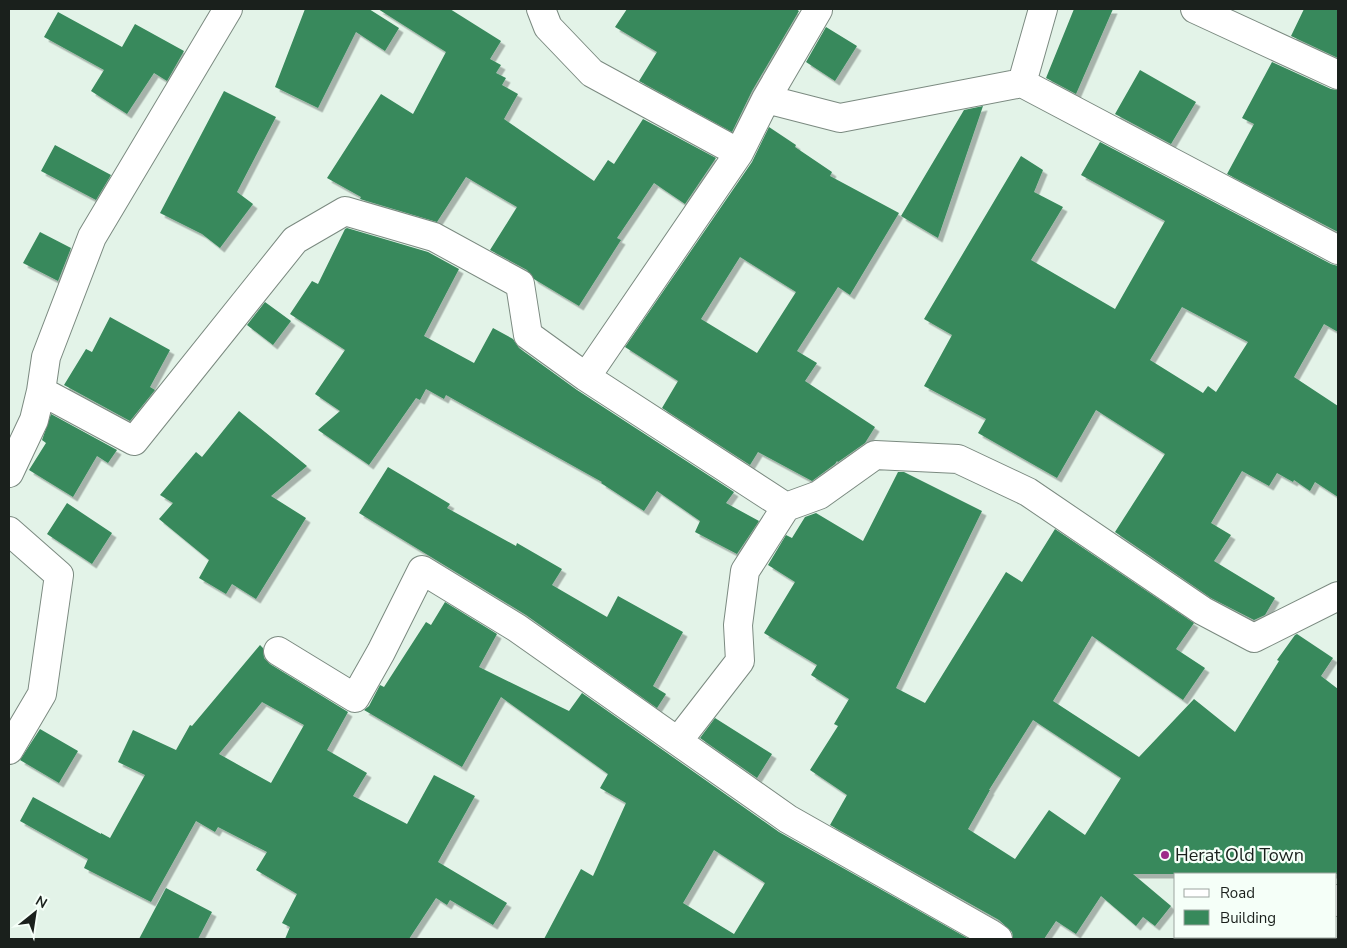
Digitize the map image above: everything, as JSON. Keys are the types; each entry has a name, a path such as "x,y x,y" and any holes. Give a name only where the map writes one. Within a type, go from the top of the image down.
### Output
{"street":[{"path":"9,473 34,420 46,357 92,237 228,9"},
{"path":"541,9 548,27 592,73 739,153"},
{"path":"1022,84 1043,9"},
{"path":"1195,9 1338,75"},
{"path":"586,377 739,153 766,99 818,10"},
{"path":"766,99 840,118 1022,84 1338,250"},
{"path":"41,391 134,441 295,240 345,211 434,237 520,284 528,335 586,377 786,507"},
{"path":"678,741 740,661 738,625 745,571 786,507 819,495 875,455 958,459 1028,492 1203,611 1254,638 1338,596"},
{"path":"9,531 59,575 42,694 9,750"},
{"path":"278,651 355,698 381,652 422,570 517,628 788,819 998,939"}],"building":[{"path":"305,9 369,9 399,28 385,51 356,32 318,108 275,87"},
{"path":"378,9 450,9 501,41 490,59 501,65 496,73 506,78 502,85 518,94 504,119 594,181 608,160 614,164 643,119 716,158 685,204 654,183 617,238 621,240 579,306 534,279 527,270 490,250 517,207 466,177 437,222 360,199 361,197 327,178 381,94 413,114 446,52"},
{"path":"627,9 796,9 799,11 752,91 732,132 639,81 657,52 615,27"},
{"path":"1074,9 1113,9 1076,94 1046,78"},
{"path":"1304,9 1338,9 1338,58 1291,36"},
{"path":"58,12 122,47 135,24 184,51 167,81 154,73 127,114 91,91 104,70 44,37"},
{"path":"826,27 857,46 835,81 806,62"},
{"path":"1272,62 1331,89 1338,90 1338,232 1227,174 1254,124 1242,118"},
{"path":"1140,70 1196,102 1171,144 1115,114"},
{"path":"224,91 276,117 237,192 253,204 220,248 202,234 160,213"},
{"path":"983,106 938,238 901,216 964,110"},
{"path":"769,127 832,172 830,176 899,213 850,295 838,287 797,351 817,363 805,381 875,427 865,443 837,461 812,481 758,452 750,465 662,408 678,381 625,347 752,162","holes":["740,257 796,292 757,353 701,319"]},
{"path":"1100,142 1338,266 1338,332 1324,324 1294,377 1338,406 1338,497 1315,482 1310,491 1294,480 1293,482 1277,473 1269,486 1242,471 1211,523 1231,535 1214,561 1275,598 1265,615 1254,620 1211,598 1115,532 1165,454 1096,410 1057,478 978,433 986,419 924,386 952,335 924,319 1021,156 1043,170 1034,192 1063,207 1031,260 1115,309 1165,221 1081,175","holes":["1182,307 1248,342 1216,392 1208,386 1203,393 1150,360"]},
{"path":"55,145 111,175 96,200 41,171"},
{"path":"347,228 428,252 459,269 424,336 474,363 493,328 513,339 519,348 577,390 734,492 726,503 759,521 737,554 695,532 700,521 657,491 644,511 602,482 446,395 444,399 426,389 420,400 416,398 369,465 318,430 340,411 315,394 345,350 290,314 312,281 318,284"},
{"path":"40,232 71,248 58,281 23,263"},
{"path":"265,302 291,321 273,345 247,325"},
{"path":"110,317 170,350 150,387 155,390 130,421 64,385 86,349 92,352"},
{"path":"239,411 307,466 271,496 306,518 256,599 232,584 226,594 199,578 209,560 159,519 173,503 160,495 196,452 202,457"},
{"path":"51,414 117,450 108,463 97,456 73,497 29,470 46,443 42,440"},
{"path":"388,467 450,504 447,508 516,546 517,543 562,569 552,585 607,617 618,596 683,632 653,686 666,694 657,708 526,615 359,513"},
{"path":"898,472 904,472 982,511 896,688 925,703 1006,572 1022,582 1055,529 1194,623 1176,649 1205,668 1183,700 1092,636 1053,701 1139,757 1194,699 1235,732 1279,661 1277,660 1295,635 1297,634 1333,658 1321,676 1338,689 1338,874 1133,874 1171,906 1155,926 1143,917 1136,926 1101,896 1076,934 1056,921 1044,939 1013,939 1012,932 999,920 830,825 847,795 810,770 838,726 834,724 849,699 811,675 817,665 764,633 795,582 768,565 786,535 792,538 805,517 816,513 863,541","holes":["1033,720 1121,778 1085,835 1049,810 1015,859 968,829 989,790"]},
{"path":"67,503 112,533 92,564 47,534"},
{"path":"445,602 497,634 479,667 569,711 582,693 779,832 969,939 544,939 581,869 593,876 626,803 600,788 608,774 501,697 462,767 364,710 369,706 380,685 384,687 426,622 431,625","holes":["714,850 765,883 734,934 683,903"]},
{"path":"260,645 263,648 264,658 270,664 348,712 327,750 367,773 353,796 407,824 434,775 475,796 438,862 507,903 493,925 450,900 447,905 436,898 409,939 285,939 290,927 282,923 297,894 256,870 267,852 218,827 215,832 196,821 151,902 84,868 88,859 20,821 33,797 110,838 145,775 118,762 133,730 176,750 190,725 192,726","holes":["262,702 304,725 271,783 219,754"]},
{"path":"715,718 772,754 757,778 700,738"},
{"path":"40,729 78,751 59,783 20,760"},
{"path":"166,888 212,912 198,939 139,939"}],"place":[{"name":"Herat Old Town","path":"1165,855"}]}
